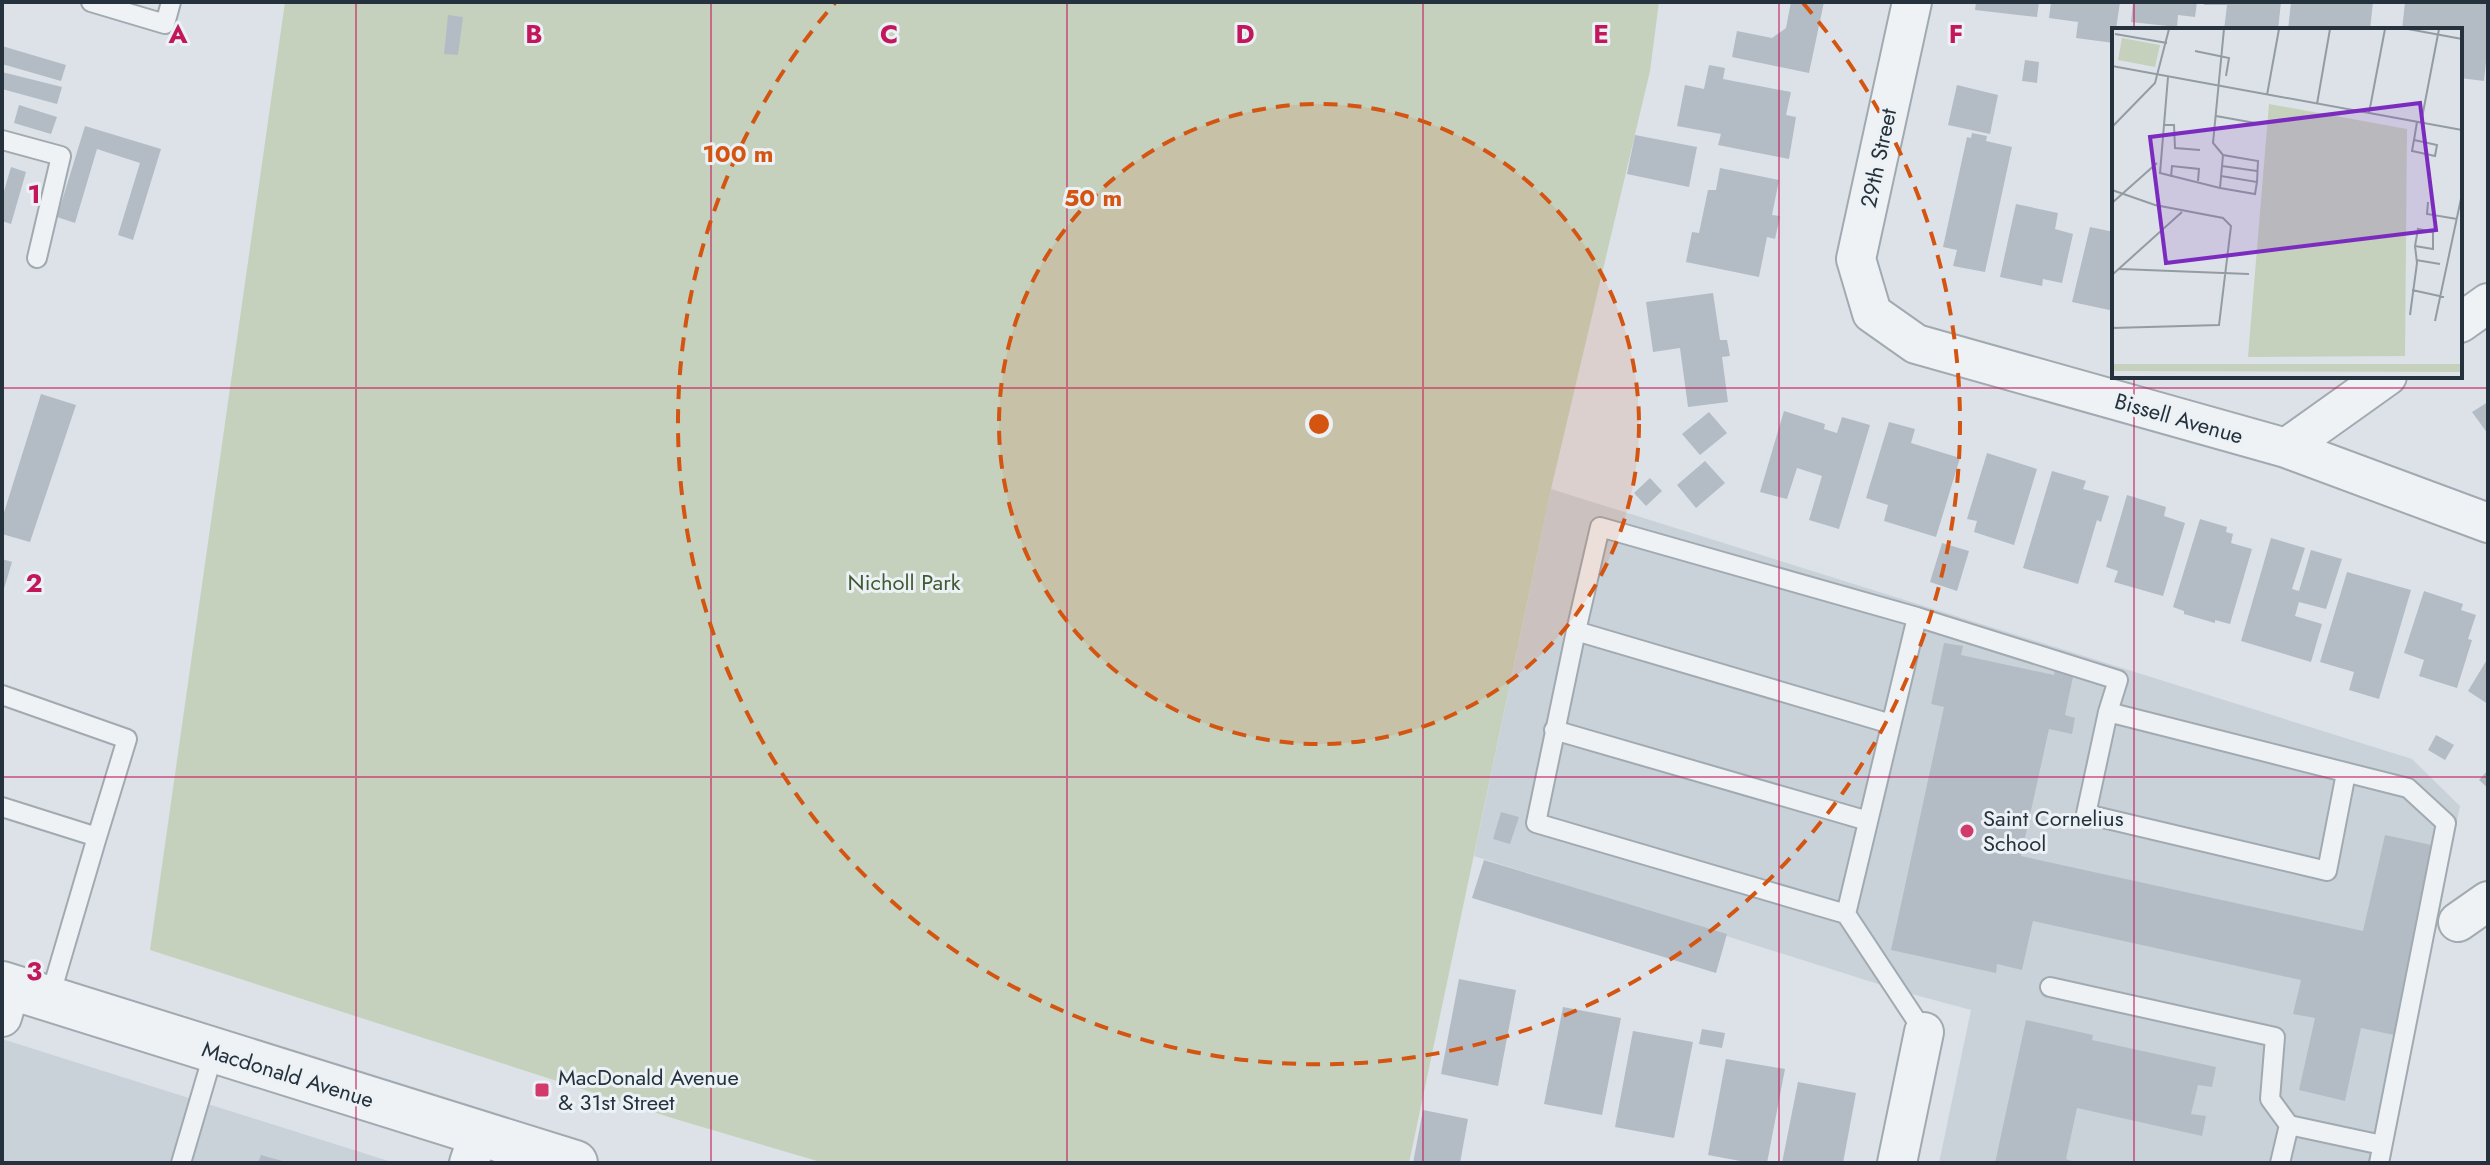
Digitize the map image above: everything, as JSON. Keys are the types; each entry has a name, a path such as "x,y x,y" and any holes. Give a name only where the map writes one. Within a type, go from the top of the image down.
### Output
{"street":[{"name":"29th Street","path":"1872,313 1856,259 1912,2"},
{"path":"2462,322 2488,303"},
{"name":"Bissell Avenue","path":"1872,313 1916,344 2286,448 2488,523"},
{"path":"2286,448 2384,378"},
{"name":"Macdonald Avenue","path":"16,997 214,1051 474,1148 575,1163"},
{"path":"1897,1163 1924,1032"}],"lane":[{"path":"91,2 165,24 171,2"},
{"path":"2,140 61,156 37,258"},
{"path":"1924,1032 1846,914 1536,823 1600,527 1917,617 2118,680 2086,814 2327,871 2346,773"},
{"path":"1846,914 1917,617"},
{"path":"1576,631 1891,724"},
{"path":"2,695 127,739 97,837 16,997"},
{"path":"2050,987 2275,1037 2270,1099 2289,1125 2380,1154 2446,823 2408,788 2108,712"},
{"path":"1554,730 1868,821"},
{"path":"2,807 97,837"},
{"path":"181,1163 214,1051"},
{"path":"2280,1163 2289,1125"}],"shaded area":[{"name":"Saint Cornelius School","path":"1551,489 2412,759 2460,806 2389,1163 1939,1163 1971,1010 1897,990 1474,856"},
{"path":"2,1039 395,1163 2,1163"}],"green space":[{"name":"Nicholl Park","path":"285,2 1659,2 1650,71 1551,489 1409,1163 824,1163 672,1118 150,950"}],"building":[{"path":"1791,2 1824,2 1809,73 1732,57 1737,31 1772,38 1786,28"},
{"path":"1976,2 2039,2 2037,17 1975,10"},
{"path":"2051,2 2120,2 2116,28 2112,28 2112,43 2076,38 2078,22 2049,18"},
{"path":"2133,2 2197,2 2195,17 2178,15 2177,27 2131,22"},
{"path":"2204,2 2281,2 2278,28 2224,28 2227,5 2204,5"},
{"path":"2291,2 2373,2 2370,28 2288,28"},
{"path":"2405,2 2488,2 2484,81 2462,78 2462,28 2402,28"},
{"path":"448,15 463,17 458,55 444,54"},
{"path":"2,46 66,65 61,81 2,64"},
{"path":"2025,60 2039,62 2037,83 2022,81"},
{"path":"1709,65 1725,68 1723,79 1791,92 1786,115 1796,117 1789,159 1718,145 1721,134 1677,126 1685,85 1704,89"},
{"path":"2,72 62,87 57,104 2,89"},
{"path":"1957,85 1998,95 1990,134 1948,125"},
{"path":"19,105 57,117 51,134 14,123"},
{"path":"85,126 161,149 133,240 118,235 140,163 97,149 75,223 57,217"},
{"path":"1972,133 1987,136 1986,141 2012,147 1985,272 1953,266 1957,250 1943,247 1967,137 1971,138"},
{"path":"1635,135 1697,147 1689,187 1627,174"},
{"path":"11,167 26,172 11,224 2,221 2,198"},
{"path":"1720,168 1779,180 1772,215 1780,216 1775,239 1767,237 1759,277 1686,262 1692,232 1699,233 1708,190 1716,190"},
{"path":"2016,204 2058,213 2055,229 2073,234 2062,283 2043,279 2042,286 2000,277"},
{"path":"2090,227 2112,232 2112,311 2072,302"},
{"path":"1713,293 1720,340 1727,340 1730,356 1722,357 1728,402 1688,407 1680,348 1653,352 1646,302"},
{"path":"41,394 76,405 30,542 2,534 2,519"},
{"path":"2488,402 2488,434 2472,412"},
{"path":"1784,411 1825,424 1824,429 1837,433 1842,417 1870,425 1839,529 1809,520 1822,476 1797,468 1787,499 1760,492"},
{"path":"1709,412 1727,433 1700,455 1682,434"},
{"path":"1889,422 1915,429 1911,443 1960,458 1936,537 1884,521 1888,505 1866,498"},
{"path":"1987,453 2037,469 2014,545 1974,532 1977,521 1967,519"},
{"path":"1705,461 1725,483 1696,508 1677,485"},
{"path":"2052,471 2086,481 2083,489 2109,496 2101,522 2097,520 2078,584 2023,568"},
{"path":"1650,478 1662,491 1646,506 1634,493"},
{"path":"2127,495 2166,507 2164,516 2185,523 2163,596 2114,582 2118,571 2106,567"},
{"path":"2200,519 2227,527 2226,532 2233,534 2231,543 2252,549 2230,624 2184,614 2184,611 2173,607"},
{"path":"2271,538 2305,548 2292,589 2299,591 2311,550 2342,559 2326,609 2299,602 2295,616 2322,624 2311,662 2241,641"},
{"path":"1942,543 1969,551 1957,591 1930,582"},
{"path":"2,559 12,562 3,592 2,592"},
{"path":"2347,572 2411,590 2379,699 2349,690 2354,672 2320,662"},
{"path":"2424,591 2463,604 2461,610 2476,615 2468,639 2472,640 2457,688 2419,676 2424,660 2404,653"},
{"path":"1944,643 1963,646 1961,655 2054,675 2055,667 2074,672 2065,715 2075,718 2072,734 2049,729 2021,856 2363,931 2385,835 2436,846 2394,1035 2361,1028 2345,1101 2299,1090 2315,1018 2293,1014 2301,980 2033,921 2022,970 1997,964 1996,973 1891,950 1944,707 1931,704"},
{"path":"2488,658 2488,704 2468,691"},
{"path":"2436,735 2454,745 2445,760 2428,750"},
{"path":"2488,770 2488,788 2479,780"},
{"path":"1501,812 1519,817 1510,844 1493,839"},
{"path":"1484,860 1727,934 1716,973 1472,898"},
{"path":"1459,979 1516,990 1498,1086 1441,1074"},
{"path":"1563,1007 1621,1018 1602,1115 1544,1104"},
{"path":"2026,1020 2093,1035 2092,1040 2216,1067 2212,1087 2198,1085 2191,1114 2206,1116 2202,1136 2077,1108 2066,1159 2077,1163 1995,1163"},
{"path":"1702,1029 1725,1033 1722,1048 1699,1044"},
{"path":"1633,1031 1693,1042 1674,1138 1615,1127"},
{"path":"1726,1059 1785,1069 1767,1163 1708,1155"},
{"path":"1798,1082 1856,1093 1843,1163 1782,1163"},
{"path":"1423,1110 1468,1119 1460,1163 1413,1163"},
{"path":"261,1155 286,1162 286,1163 258,1163"}],"place":[{"name":"Saint Cornelius School","path":"1967,831"},
{"name":"MacDonald Avenue & 31st Street","path":"542,1090"}]}
